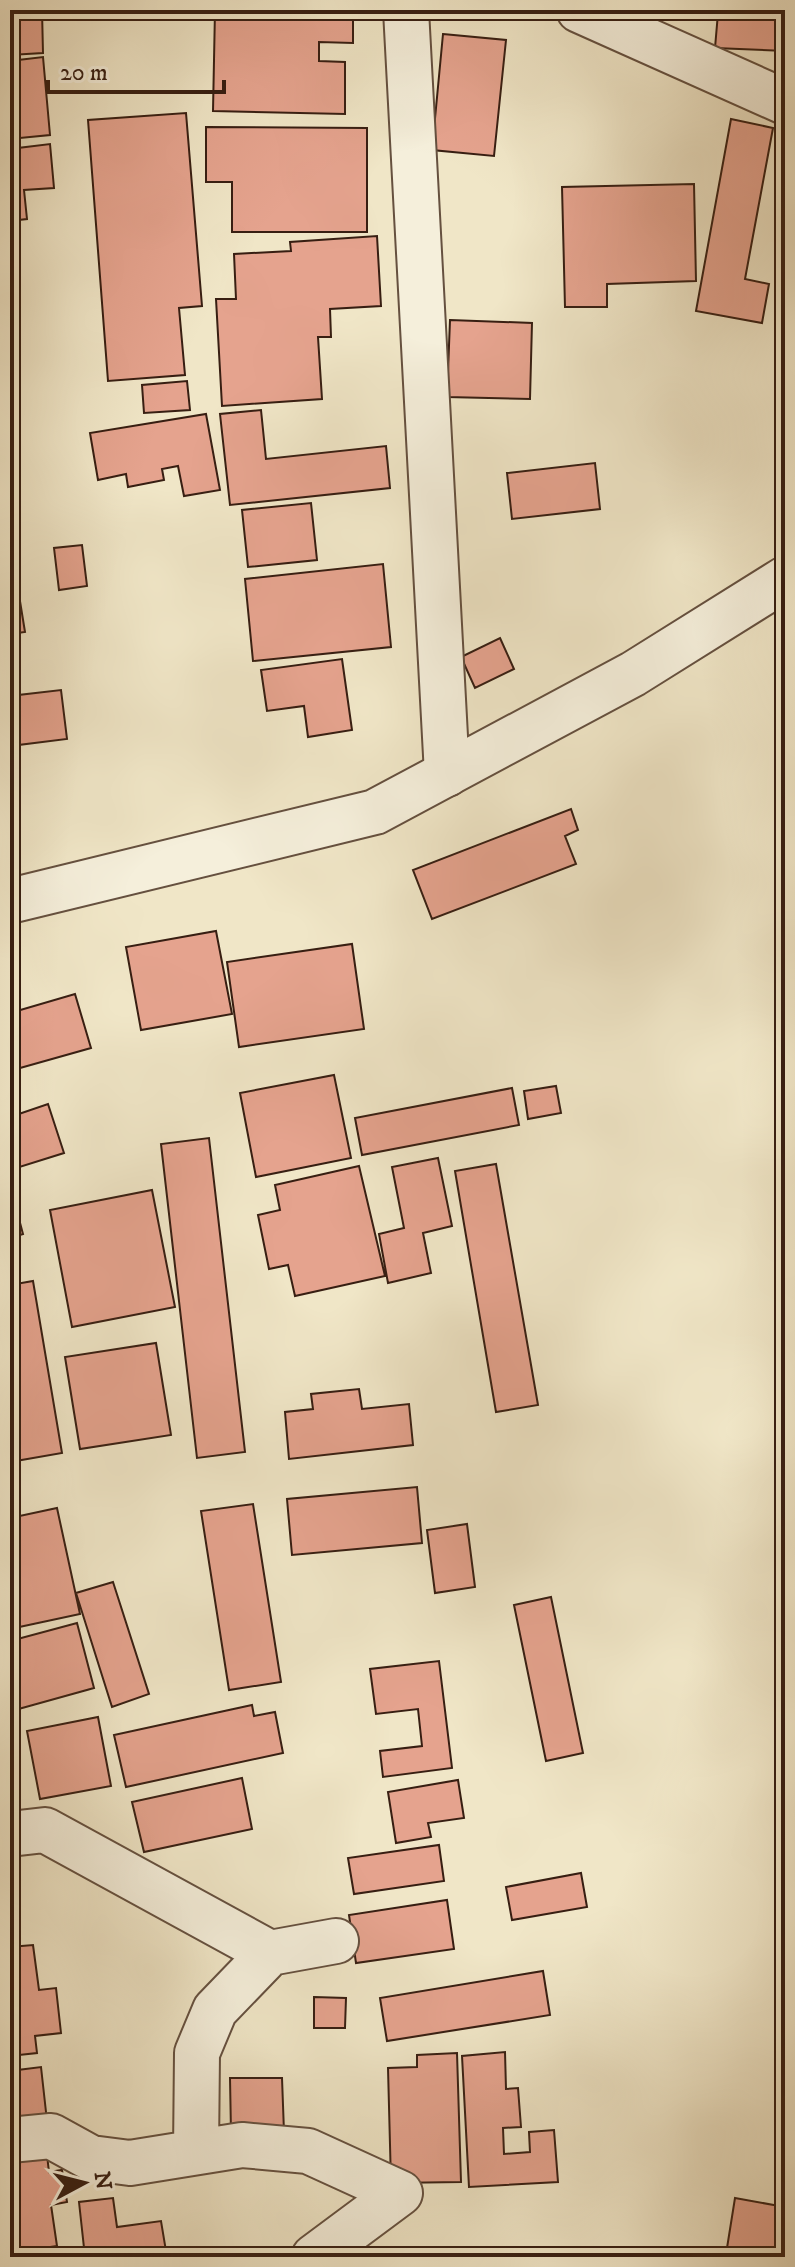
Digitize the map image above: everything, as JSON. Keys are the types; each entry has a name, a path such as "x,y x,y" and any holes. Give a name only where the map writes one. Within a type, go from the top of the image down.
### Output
{"street":[{"path":"406,10 447,774"},
{"path":"579,10 625,20 785,102"},
{"path":"10,901 375,812 633,674 785,579"},
{"path":"10,1834 45,1830 270,1953"},
{"path":"196,2152 197,2053 215,2010 270,1953 336,1941"},
{"path":"10,2140 51,2136 91,2158 130,2163 242,2145 308,2151 400,2193 314,2257"}],"building":[{"path":"10,10 42,10 43,53 10,55"},
{"path":"215,10 353,10 353,43 319,42 319,61 345,62 345,114 213,111"},
{"path":"666,10 785,10 785,51 715,48 718,13"},
{"path":"443,34 506,40 494,156 432,150"},
{"path":"43,57 50,135 10,139 10,61"},
{"path":"186,113 202,306 179,308 185,375 108,381 88,120"},
{"path":"731,119 773,128 745,279 769,284 762,323 696,311"},
{"path":"206,127 367,128 367,232 232,232 232,182 206,182"},
{"path":"50,144 54,188 24,190 27,219 10,221 10,149"},
{"path":"694,184 696,281 607,284 607,307 565,307 562,187"},
{"path":"377,236 381,306 330,309 331,337 318,337 322,399 222,406 216,299 236,299 234,254 291,251 290,242"},
{"path":"450,320 532,323 530,399 447,397"},
{"path":"187,381 190,410 144,413 142,385"},
{"path":"261,410 266,459 386,446 390,488 230,505 220,414"},
{"path":"206,414 220,490 184,496 178,466 162,469 164,480 128,487 126,474 98,480 90,433"},
{"path":"595,463 600,509 512,519 507,473"},
{"path":"311,503 317,560 248,567 242,510"},
{"path":"82,545 87,586 59,590 54,548"},
{"path":"13,558 25,632 10,634 10,559"},
{"path":"383,564 391,647 253,661 245,579"},
{"path":"500,638 514,669 475,688 461,657"},
{"path":"342,659 352,730 308,737 304,706 267,711 261,670"},
{"path":"61,690 67,739 10,746 10,696"},
{"path":"571,809 578,830 565,836 576,864 432,919 413,870"},
{"path":"216,931 232,1014 141,1030 126,947"},
{"path":"352,944 364,1029 239,1047 227,962"},
{"path":"75,994 91,1048 13,1070 10,1059 10,1013"},
{"path":"334,1075 351,1158 256,1177 240,1093"},
{"path":"556,1086 561,1113 528,1119 524,1091"},
{"path":"512,1088 519,1125 362,1155 355,1118"},
{"path":"48,1104 64,1153 10,1170 10,1117"},
{"path":"209,1138 245,1452 197,1458 161,1144"},
{"path":"438,1158 452,1226 423,1233 431,1273 388,1283 379,1234 404,1228 392,1167"},
{"path":"496,1164 538,1405 496,1412 455,1171"},
{"path":"359,1166 385,1276 295,1296 288,1265 269,1269 258,1215 280,1210 275,1185"},
{"path":"10,1185 23,1234 10,1238"},
{"path":"152,1190 175,1307 72,1327 50,1210"},
{"path":"33,1281 62,1453 10,1462 10,1285"},
{"path":"156,1343 171,1435 80,1449 65,1357"},
{"path":"359,1389 362,1409 409,1404 413,1445 289,1459 285,1412 313,1409 311,1394"},
{"path":"417,1487 422,1543 292,1555 287,1499"},
{"path":"253,1504 281,1682 229,1690 201,1511"},
{"path":"57,1508 80,1614 10,1629 10,1518"},
{"path":"467,1524 475,1587 435,1593 427,1530"},
{"path":"113,1582 149,1694 112,1707 76,1593"},
{"path":"551,1597 583,1753 546,1761 514,1605"},
{"path":"77,1623 94,1688 15,1710 10,1691 10,1641"},
{"path":"439,1661 452,1768 383,1777 380,1751 422,1746 418,1709 376,1714 370,1669"},
{"path":"252,1705 254,1716 275,1712 283,1753 126,1787 114,1735"},
{"path":"98,1717 111,1786 40,1799 27,1731"},
{"path":"242,1778 252,1829 144,1852 132,1802"},
{"path":"458,1780 464,1818 428,1823 431,1837 396,1843 388,1792"},
{"path":"439,1845 444,1881 354,1894 348,1858"},
{"path":"581,1873 587,1907 512,1920 506,1887"},
{"path":"447,1900 454,1949 356,1963 349,1915"},
{"path":"33,1945 39,1990 56,1988 61,2033 35,2036 37,2053 10,2056 10,1947"},
{"path":"543,1971 550,2015 387,2041 380,1998"},
{"path":"314,1997 346,1998 345,2028 314,2028"},
{"path":"505,2052 506,2089 518,2088 521,2127 503,2128 504,2154 530,2152 529,2132 554,2130 558,2182 469,2187 462,2056"},
{"path":"457,2053 461,2182 391,2183 388,2068 417,2067 417,2055"},
{"path":"41,2067 48,2130 10,2134 10,2071"},
{"path":"230,2078 282,2078 284,2132 231,2133"},
{"path":"47,2155 49,2172 62,2170 67,2202 51,2205 57,2246 10,2253 10,2203 15,2202 10,2162"},
{"path":"113,2198 117,2227 161,2221 167,2257 85,2257 79,2202"},
{"path":"735,2198 785,2207 785,2257 727,2248"}]}
